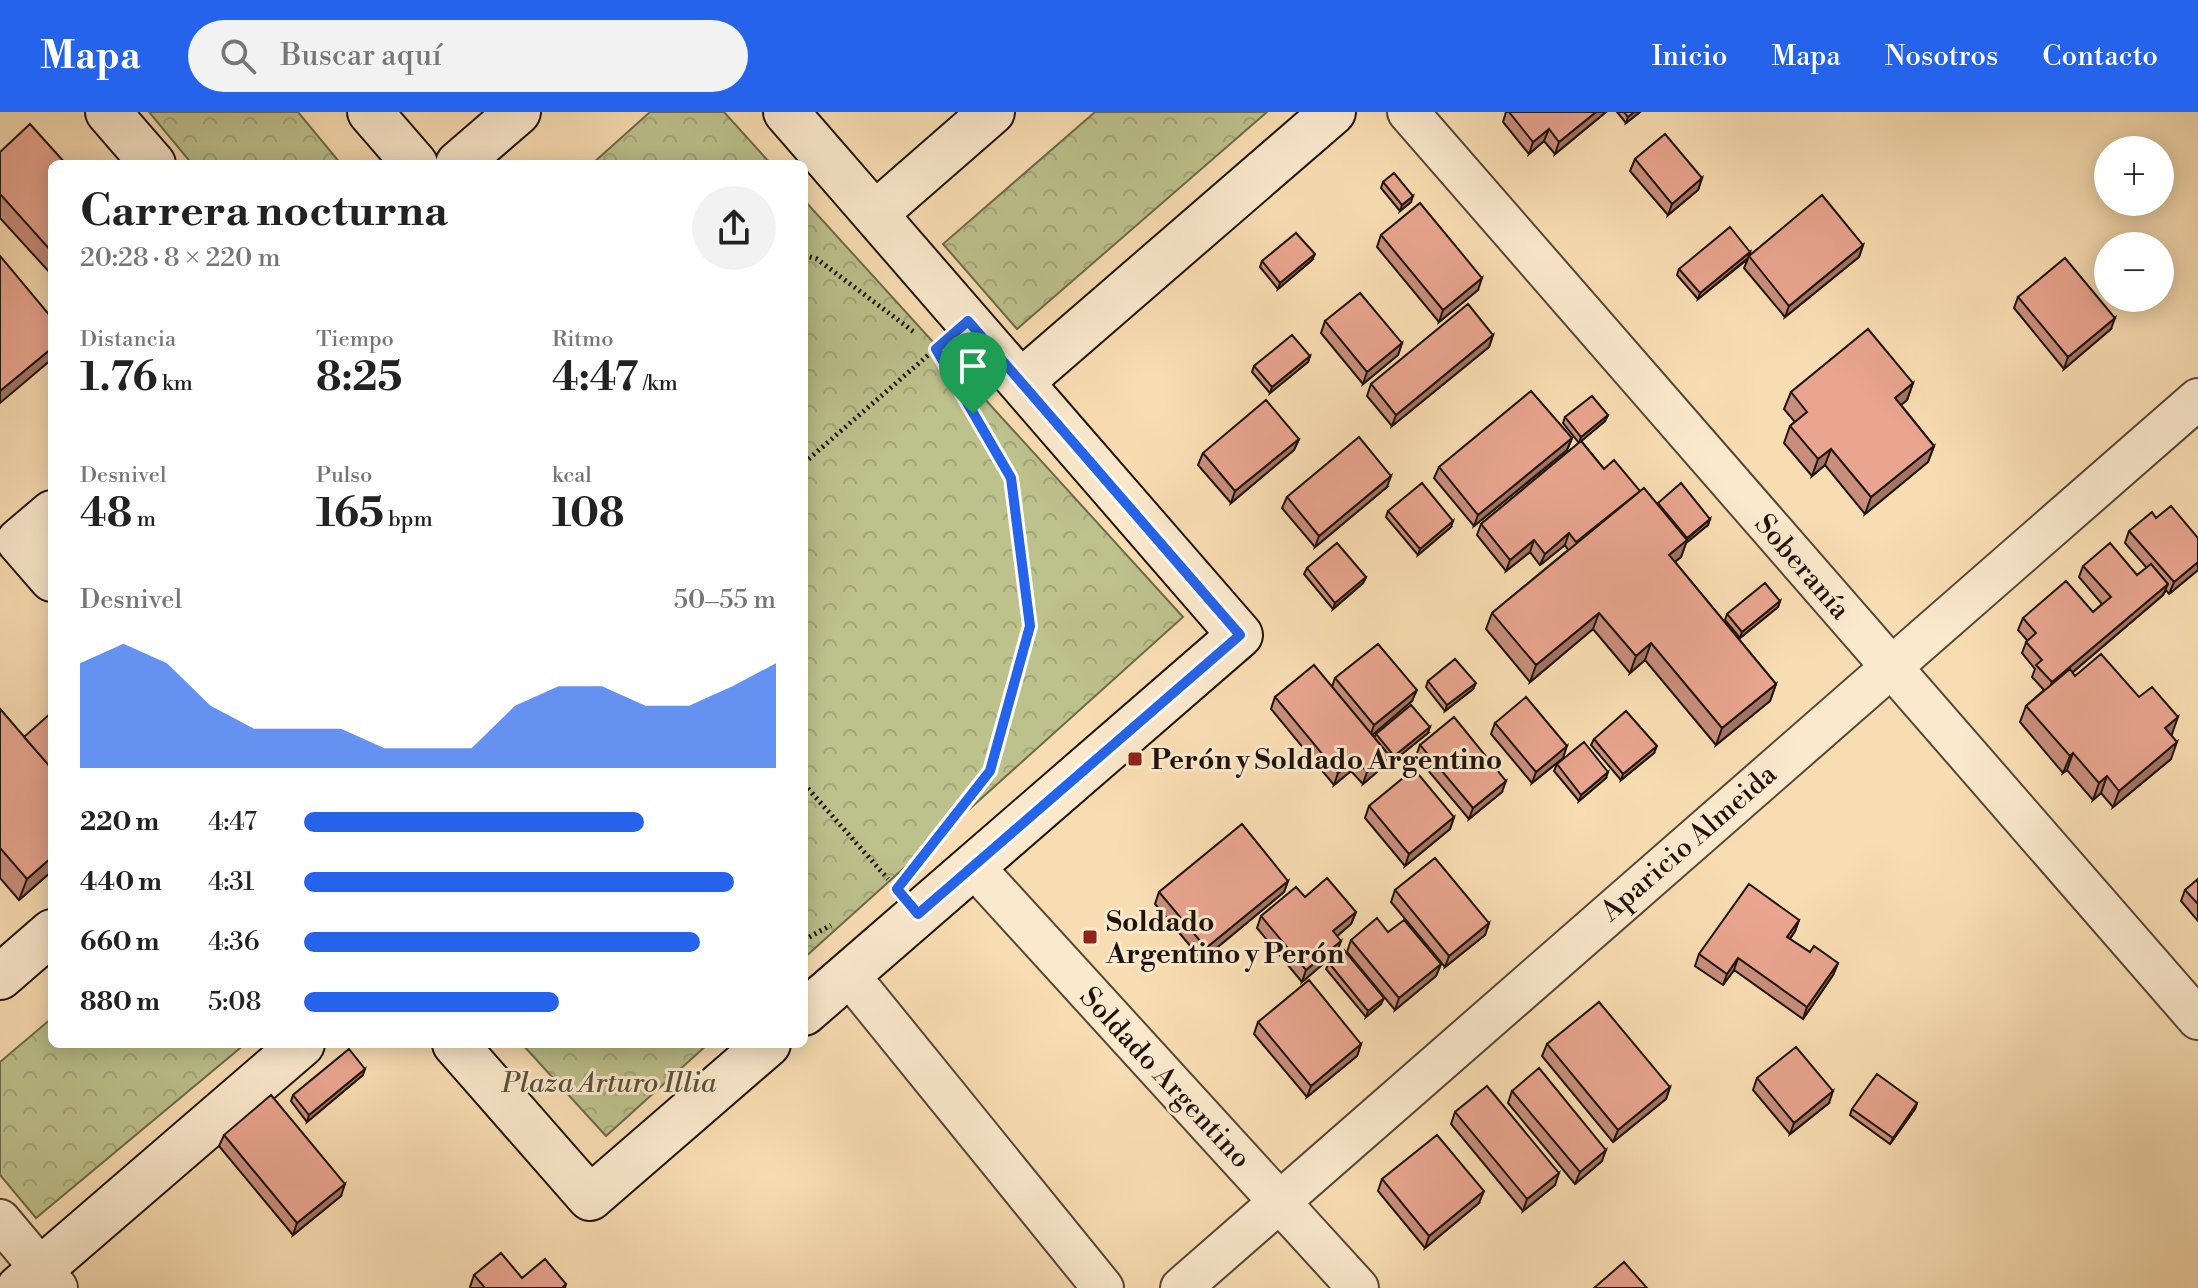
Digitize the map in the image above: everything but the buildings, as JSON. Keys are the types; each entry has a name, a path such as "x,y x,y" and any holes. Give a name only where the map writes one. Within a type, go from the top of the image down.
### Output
{"main road":[{"path":"108,112 150,160"},
{"path":"370,112 412,160"},
{"path":"463,160 518,112"},
{"path":"786,112 1240,635 808,1009"},
{"path":"875,214 992,112"},
{"path":"1021,382 1333,112"},
{"path":"48,516 19,541 48,574"},
{"path":"0,977 48,935"},
{"path":"39,1282 298,1048"},
{"path":"459,1048 590,1198 763,1048"}],"street":[{"name":"Soberanía","path":"1408,112 2198,1019"},
{"name":"Aparicio Almeida","path":"1181,1288 2198,399"},
{"name":"Soldado Argentino","path":"973,866 1358,1288"},
{"path":"848,974 1103,1288"},
{"path":"0,1220 39,1282"}],"path":[{"path":"808,256 817,259 936,349 1011,478 1030,626 990,771 943,830"},
{"path":"808,460 936,349"},
{"path":"808,789 918,914"},
{"path":"808,938 844,919"}],"green space":[{"path":"149,112 298,112 338,160 189,160"},
{"path":"650,112 724,112 767,160 596,160"},
{"path":"1095,112 1267,112 1017,329 943,244"},
{"path":"808,204 1183,617 808,954"},
{"path":"48,1021 48,1048 240,1048 36,1218 0,1175 0,1062"},
{"name":"Plaza Arturo Illia","path":"526,1048 704,1048 606,1136"}],"place":[{"name":"Perón y Soldado Argentino","path":"1135,759"},
{"name":"Soldado Argentino y Perón","path":"1090,937"}],"route":[{"path":"968,321 1240,635 918,914 897,889 990,771 1030,626 1011,478 973,414 936,349 968,321"}]}
